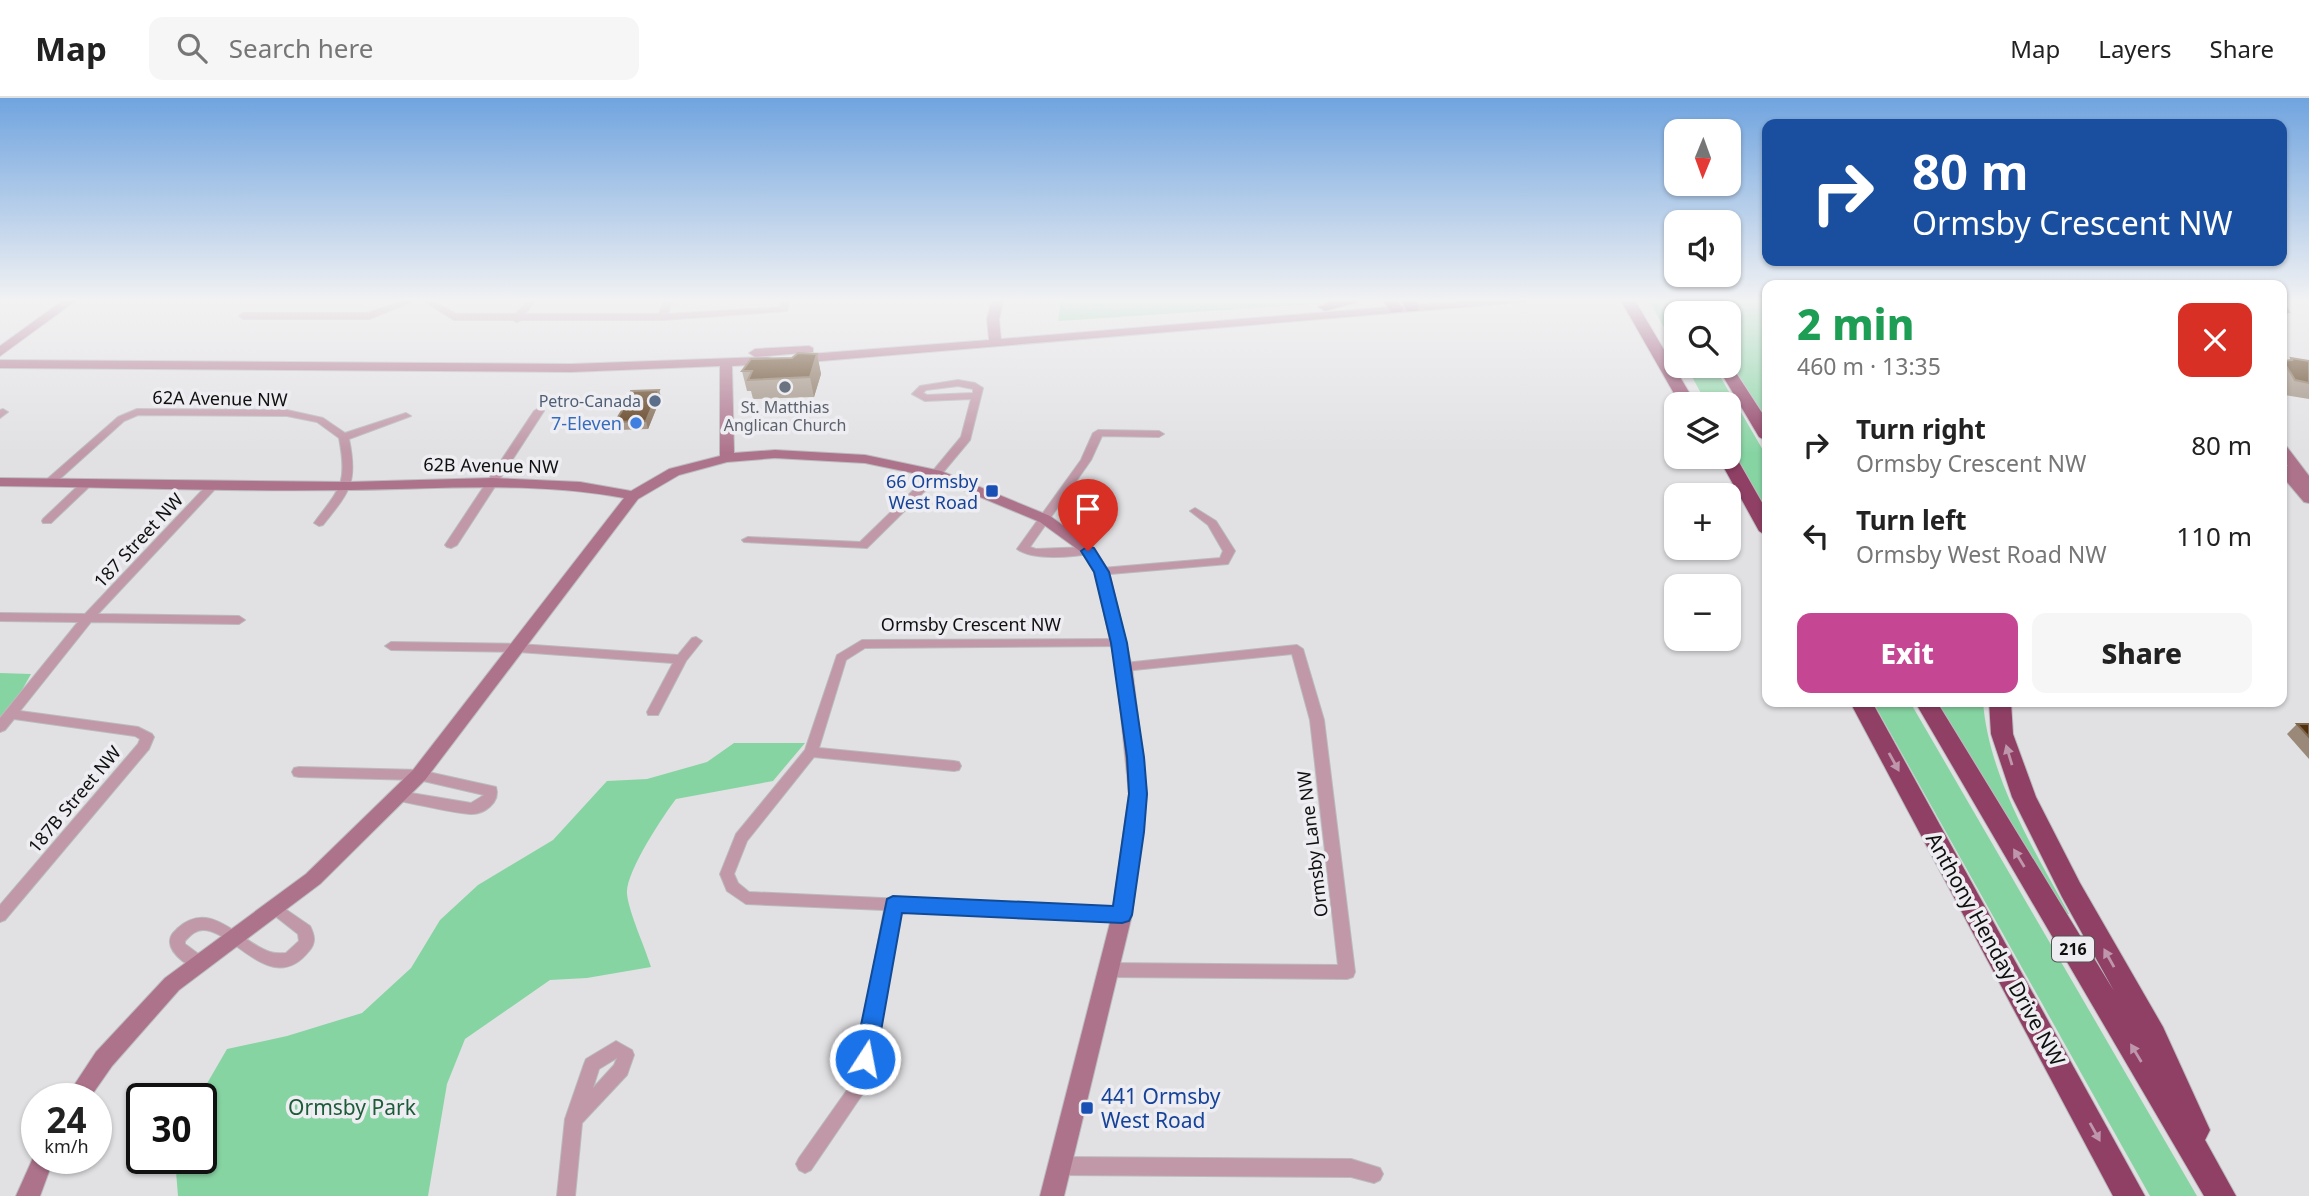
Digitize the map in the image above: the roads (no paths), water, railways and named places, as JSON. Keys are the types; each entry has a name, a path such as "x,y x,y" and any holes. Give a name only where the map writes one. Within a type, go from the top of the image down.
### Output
{"highway":[{"path":"1657,350 1681,392"},
{"path":"1732,378 1762,427"},
{"path":"1734,469 1762,520"},
{"name":"Anthony Henday Drive NW","path":"1864,707 2130,1196"},
{"name":"216","path":"1929,707 2223,1196"},
{"path":"2000,707 2003,734 2024,797 2071,890 2153,1036 2223,1196"}],"main road":[{"path":"0,363 557,368 839,350"},
{"path":"0,354 727,359"},
{"path":"727,359 727,458"},
{"path":"87,1083 136,1021 199,962 313,879 419,775 634,496 674,472 727,458 775,454 864,459 936,474 1045,519 1088,551 1102,572 1124,667 1138,794 1122,915 1052,1196"},
{"path":"2287,456 2309,485"},
{"path":"2287,474 2309,499"},
{"name":"62B Avenue NW","path":"0,482 348,486 491,482 580,486 634,496"},
{"path":"28,1196 37,1174"}],"street":[{"path":"748,540 863,546 936,474 966,438 977,396 978,388 970,383 951,383 923,388 917,394 925,398 977,396"},
{"path":"451,545 539,411"},
{"name":"62A Avenue NW","path":"49,483 131,414 287,413 320,421 344,437"},
{"path":"319,523 348,486 349,461 344,437 406,416"},
{"path":"1088,551 1035,553 1023,550 1086,460 1098,433 1159,434"},
{"path":"47,521 86,484"},
{"name":"187 Street NW","path":"0,727 88,618 213,485"},
{"path":"1102,572 1224,561 1229,551 1212,523 1195,511"},
{"path":"0,617 239,620"},
{"path":"653,712 681,659 696,641"},
{"name":"Ormsby Crescent NW","path":"1119,643 862,644 841,658 811,752 741,838 727,874 732,887 746,898 1122,915"},
{"path":"391,646 519,648 681,659"},
{"name":"Ormsby Lane NW","path":"1108,970 1347,972 1317,720 1297,649 1124,667"},
{"name":"187B Street NW","path":"0,916 144,746 147,737 138,732 12,714"},
{"path":"811,752 954,766"},
{"path":"299,772 419,775 491,791 490,799 473,809 399,796"},
{"path":"805,1164 860,1086 893,904"},
{"path":"199,962 178,947 177,939 185,929 198,923 210,924 271,958 286,960 298,953 307,942 304,931 275,908"},
{"path":"566,1196 574,1119"},
{"path":"1061,1166 1350,1168 1374,1174"}],"place":[{"name":"St. Matthias Anglican Church","path":"785,387"},
{"name":"Petro-Canada","path":"655,401"},
{"name":"7-Eleven","path":"636,423"},
{"name":"66 Ormsby West Road","path":"992,491"},
{"name":"441 Ormsby West Road","path":"1087,1108"}],"park label":[{"name":"Ormsby Park","path":"352,1107"}]}
